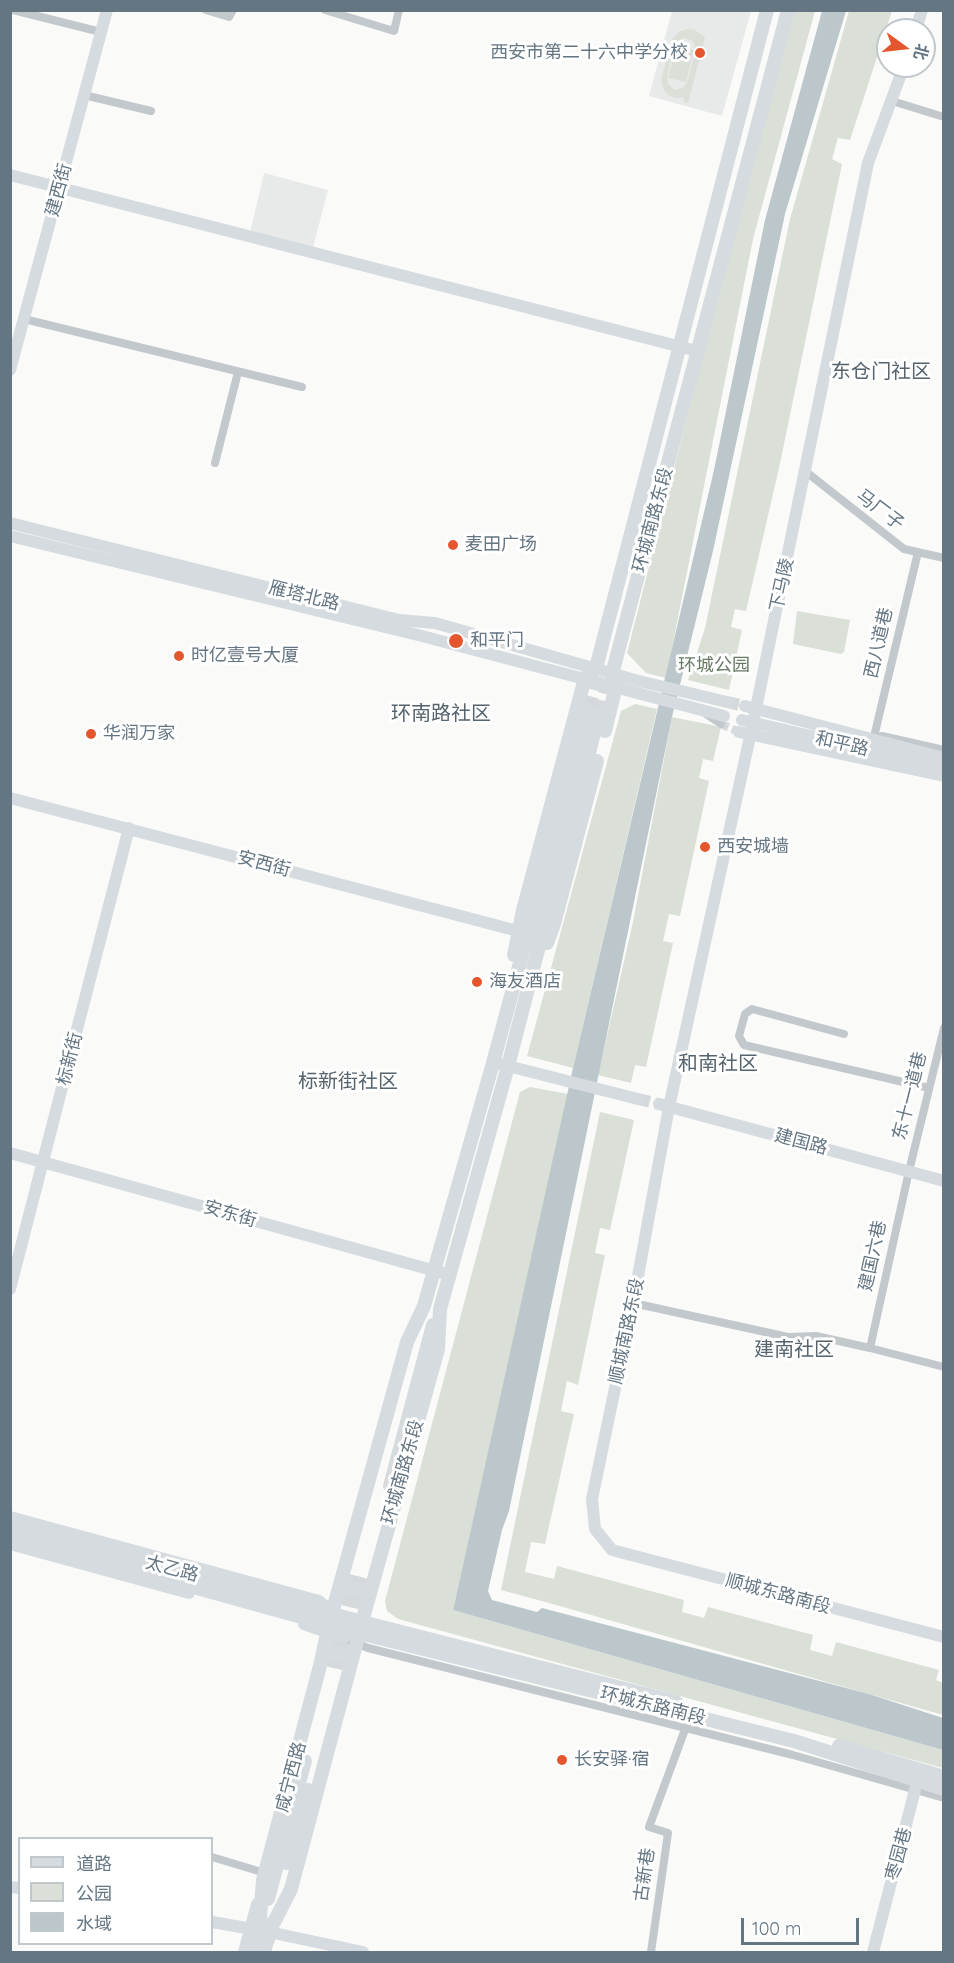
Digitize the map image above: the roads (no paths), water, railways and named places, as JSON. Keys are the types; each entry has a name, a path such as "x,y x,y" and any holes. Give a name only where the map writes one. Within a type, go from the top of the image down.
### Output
{"main road":[{"name":"环城南路东段","path":"596,668 767,10"},
{"name":"环城南路东段","path":"355,1634 358,1579 407,1342 424,1306 493,1063 554,924 697,351 788,10"},
{"path":"585,678 596,668"},
{"name":"环城南路东段","path":"330,1623 358,1579 438,1349 440,1309 508,1066 518,931 585,678"},
{"name":"环城南路东段","path":"510,1026 594,712"},
{"name":"太乙路","path":"10,1526 330,1623"},
{"name":"太乙路","path":"10,1536 330,1623"},
{"path":"330,1623 355,1634"},
{"name":"咸宁西路","path":"254,1953 264,1931 291,1889 336,1667 330,1623"},
{"name":"咸宁西路","path":"264,1953 264,1876 336,1667 355,1634"},
{"name":"环城东路南段","path":"355,1634 690,1715 794,1742 919,1780"},
{"name":"环城东路南段","path":"355,1634 699,1708 944,1788"},
{"name":"咸宁西路","path":"264,1931 336,1667"},
{"path":"919,1780 944,1776"},
{"path":"919,1780 944,1796"}],"street":[{"path":"13,10 101,32"},
{"name":"建西街","path":"10,370 107,10"},
{"path":"206,10 229,17 233,10"},
{"path":"326,10 394,31 399,10"},
{"name":"下马陵","path":"664,1106 750,708 805,471 868,163 900,78"},
{"path":"84,95 151,111"},
{"path":"892,101 944,117"},
{"path":"10,175 697,351"},
{"path":"24,319 302,387"},
{"path":"215,463 238,372"},
{"name":"马厂子","path":"805,471 904,549 944,558"},
{"name":"雁塔北路","path":"10,523 399,620 435,623 596,668"},
{"name":"雁塔北路","path":"10,536 585,678 614,680"},
{"name":"西八道巷","path":"874,738 918,552"},
{"path":"596,668 614,680 694,700 727,702"},
{"path":"694,700 723,720"},
{"name":"和平路","path":"750,708 860,737 874,738 944,758"},
{"path":"746,728 944,776"},
{"name":"和平路","path":"746,728 944,767"},
{"path":"874,738 944,750"},
{"name":"安西街","path":"10,798 518,931"},
{"name":"标新街","path":"10,1289 129,828"},
{"path":"844,1034 752,1010 745,1014 740,1036 744,1045 929,1088"},
{"name":"东十一道巷","path":"909,1171 944,1028"},
{"path":"493,1063 639,1099"},
{"name":"建国路","path":"664,1106 944,1181"},
{"name":"顺城南路东段","path":"612,1550 595,1529 592,1499 633,1303 664,1106"},
{"name":"安东街","path":"10,1153 450,1275"},
{"name":"建国六巷","path":"870,1347 909,1171"},
{"path":"633,1303 788,1336 816,1336 870,1347 944,1367"},
{"path":"10,1517 319,1601 330,1623"},
{"path":"10,1544 330,1623 355,1634 368,1648 793,1755 919,1780"},
{"name":"顺城东路南段","path":"612,1550 944,1637"},
{"name":"古新巷","path":"651,1953 668,1833 649,1827 690,1715"},
{"name":"枣园巷","path":"873,1953 919,1780"},
{"path":"213,1857 264,1876"},
{"path":"213,1922 363,1953"},
{"path":"245,1953 264,1931"},
{"path":"264,1931 270,1953"}],"water":[{"path":"822,11 846,11 785,214 713,551 672,717 509,1511 502,1530 488,1591 492,1600 537,1612 542,1608 869,1694 943,1718 943,1750 453,1610 573,1068 714,470 765,220"}],"tunnel":[{"path":"588,710 598,671"},
{"path":"599,714 610,675"},
{"path":"727,702 745,706"},
{"path":"721,724 739,732"},
{"path":"638,1099 659,1104"},
{"path":"329,1667 353,1575"},
{"path":"342,1670 365,1578"}],"place":[{"name":"西安市第二十六中学分校","path":"700,53"},
{"name":"麦田广场","path":"453,545"},
{"name":"和平门","path":"456,641"},
{"name":"时亿壹号大厦","path":"179,656"},
{"name":"华润万家","path":"91,734"},
{"name":"西安城墙","path":"705,847"},
{"name":"海友酒店","path":"477,982"},
{"name":"长安驿·宿","path":"562,1760"}],"district":[{"name":"东仓门社区","path":"881,372"},
{"name":"环南路社区","path":"441,714"},
{"name":"和南社区","path":"718,1064"},
{"name":"标新街社区","path":"348,1082"},
{"name":"建南社区","path":"794,1350"}],"park label":[{"name":"环城公园","path":"714,666"}]}
